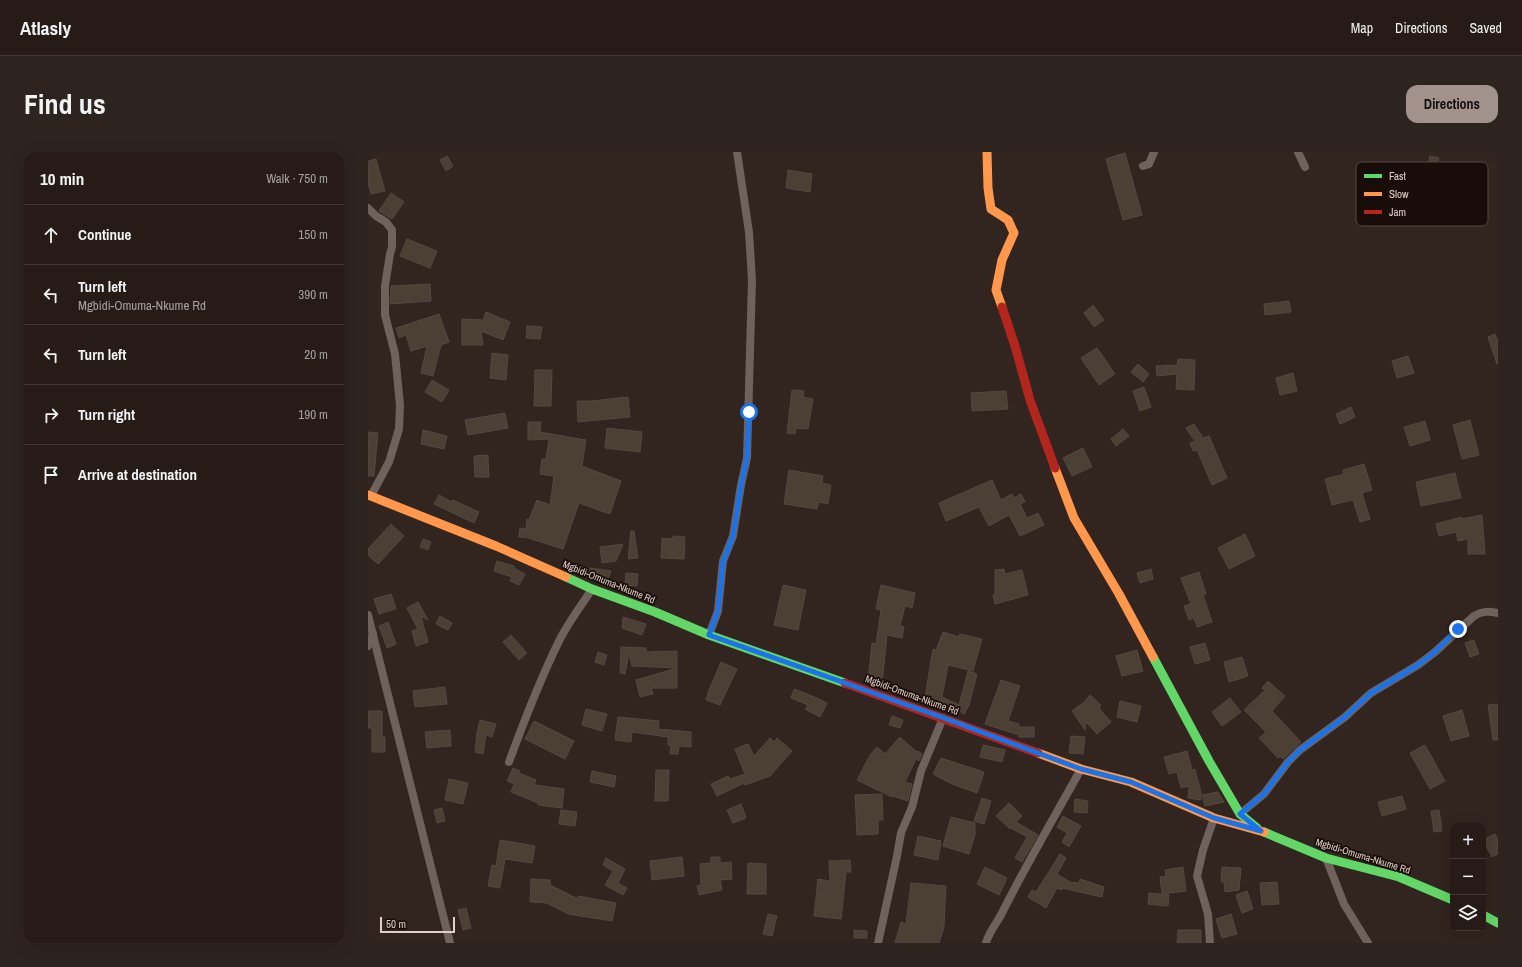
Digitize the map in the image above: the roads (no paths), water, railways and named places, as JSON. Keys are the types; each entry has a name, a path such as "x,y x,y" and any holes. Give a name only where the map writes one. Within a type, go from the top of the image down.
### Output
{"street":[{"path":"709,635 718,611 723,562 733,536 747,458 752,280 749,232 736,152"},
{"path":"987,152 989,179 988,194 991,209 1008,220 1014,233 1002,260 996,290 1015,346 1030,400 1074,518 1119,594 1240,814 1261,831"},
{"path":"1143,166 1148,164 1154,152"},
{"path":"1298,152 1305,168"},
{"path":"368,208 376,216 386,222 392,230 392,247 385,286 385,315 395,354 400,405 399,429 389,462 369,496"},
{"name":"Mgbidi-Omuma-Nkume Rd","path":"369,496 496,546 592,589 655,612 709,635 944,718 1081,769 1131,782 1214,818 1261,831 1326,858 1399,877 1450,899"},
{"path":"509,762 534,695 560,640 592,589"},
{"path":"1240,814 1264,794 1288,762 1300,750 1345,717 1371,693 1435,652 1474,616 1481,612 1490,611 1498,613"},
{"path":"368,615 450,943"},
{"path":"368,646 373,634"},
{"path":"878,943 898,856 901,833 912,807 921,771 944,718"},
{"path":"986,943 1011,894 1081,769"},
{"path":"1210,943 1208,914 1197,876 1203,850 1214,818"},
{"path":"1326,858 1344,904 1368,943"},
{"path":"1486,917 1498,923"}]}
